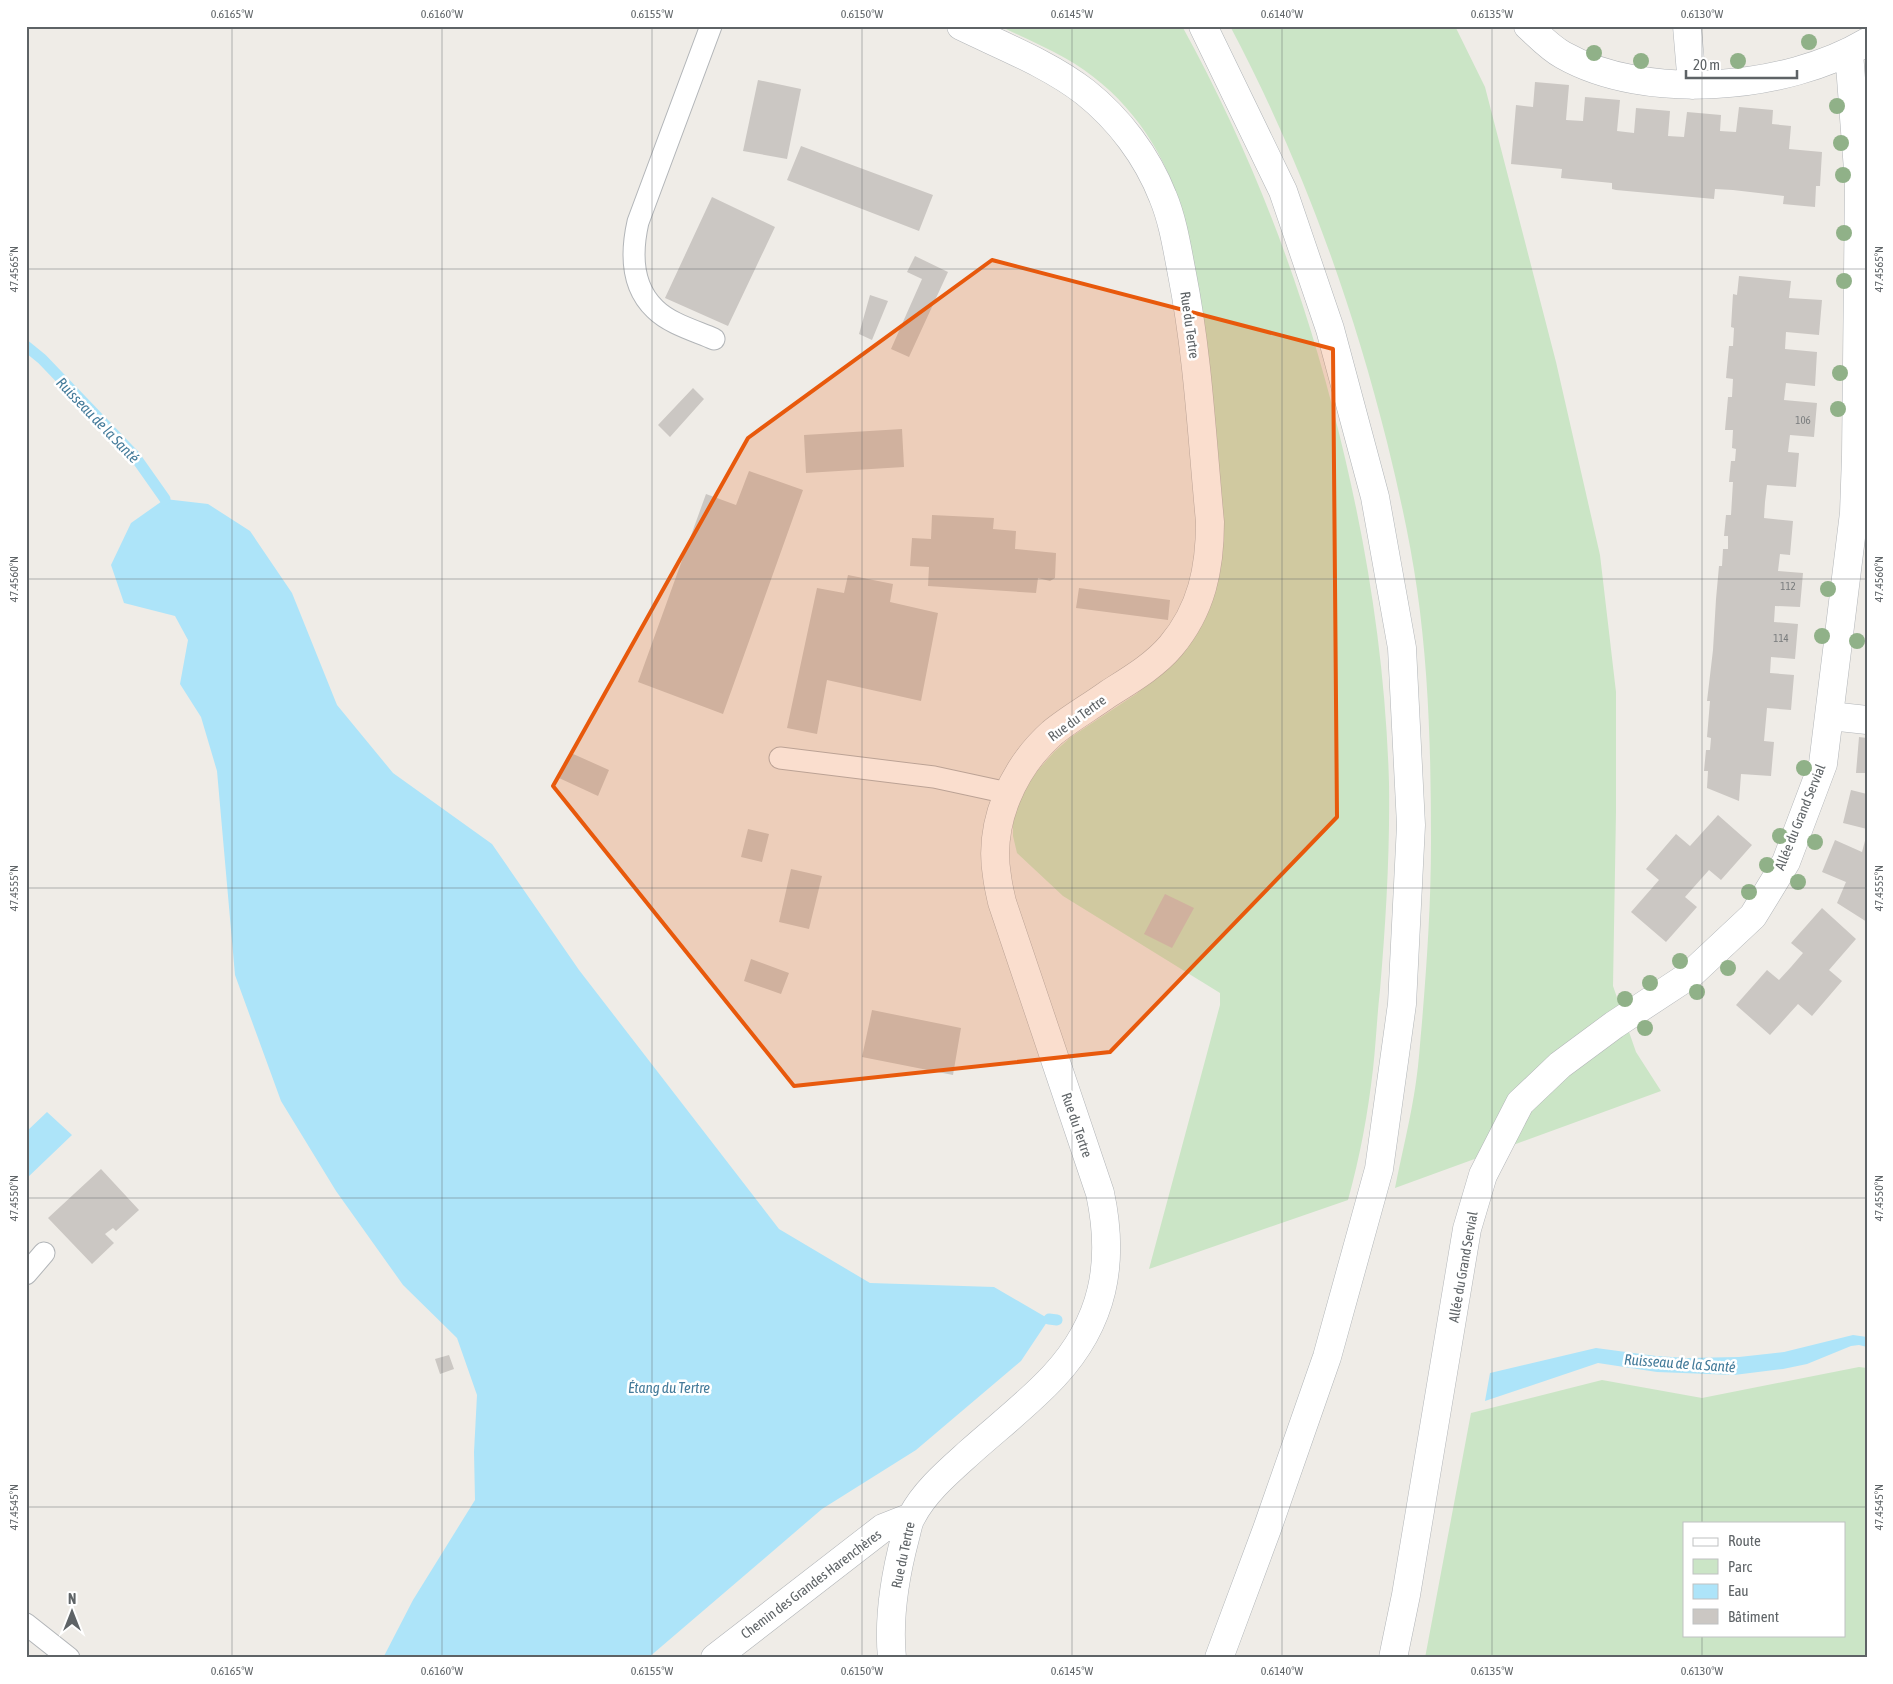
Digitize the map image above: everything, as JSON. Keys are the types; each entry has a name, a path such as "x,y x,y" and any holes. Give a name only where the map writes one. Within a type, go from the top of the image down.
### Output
{"street":[{"name":"Rue du Tertre","path":"892,1658 891,1616 900,1559 911,1517 935,1484 1054,1376 1072,1354 1087,1329 1098,1302 1105,1275 1106,1220 1100,1193 1002,902 996,875 999,820 1008,793 1020,771 1035,750 1053,732 1156,662 1171,646 1195,609 1205,581 1210,551 1210,522 1190,316 1174,232 1163,198 1148,165 1108,112 1084,92 1058,74 961,26"},
{"path":"1203,26 1283,191 1330,329 1372,488 1402,648 1411,825 1402,1004 1379,1169 1327,1357 1267,1529 1219,1658"},
{"name":"Allée du Grand Servial","path":"1394,1658 1408,1585 1467,1230 1483,1175 1520,1103 1560,1065 1614,1025 1690,975 1753,916 1786,862 1823,764 1860,513 1858,47 1807,67 1767,78 1731,83 1653,84 1619,78 1589,68 1561,55 1528,26"},
{"path":"1687,26 1692,85"},
{"path":"1830,716 1867,720"},
{"name":"Chemin des Grandes Harenchères","path":"715,1658 883,1528 911,1517"}],"lane":[{"path":"711,26 638,222 633,243 634,265 645,297 656,310 672,320 714,339"},
{"path":"780,758 934,777 1008,793"},
{"path":"26,1274 44,1253"},
{"path":"26,1624 69,1658"}],"highlighted area":[{"path":"992,260 1333,349 1337,817 1110,1052 794,1086 553,786 748,438"}],"green space":[{"path":"1000,26 1182,26 1209,77 1257,182 1298,290 1331,401 1354,498 1369,578 1380,660 1389,783 1386,912 1371,1085 1360,1151 1348,1200 1149,1269 1220,1005 1220,993 1063,896 1017,853 1013,836 1013,818 1024,789 1054,752 1071,737 1136,694 1159,675 1210,601 1186,230 1181,207 1168,172 1158,152 1133,115 1102,84 1084,70 1065,58"},
{"path":"1230,26 1455,26 1485,87 1556,362 1600,555 1616,692 1613,986 1636,1052 1661,1091 1395,1188 1412,1108 1417,1074 1424,999 1429,910 1431,842 1430,747 1427,684 1417,589 1404,516 1387,442 1373,388 1340,282 1301,178 1279,126"},
{"path":"1859,1367 1867,1368 1867,1658 1425,1658 1471,1413 1602,1380 1702,1398"}],"water":[{"name":"Étang du Tertre","path":"165,499 208,504 250,531 292,593 337,705 393,773 492,844 579,970 779,1229 870,1283 994,1287 1049,1319 1021,1361 916,1450 822,1509 648,1658 383,1658 413,1600 475,1500 474,1452 477,1395 457,1338 403,1285 336,1191 281,1101 235,975 217,771 201,717 180,684 188,640 175,616 124,603 111,565 131,523"},
{"path":"47,1112 72,1135 26,1179 26,1132"},
{"path":"1853,1335 1867,1337 1867,1347 1851,1346 1807,1364 1783,1369 1734,1375 1657,1372 1598,1363 1485,1401 1490,1373 1596,1348 1687,1358 1739,1357 1784,1352"}],"building":[{"path":"758,80 801,89 787,159 743,151"},
{"path":"1535,82 1569,85 1566,120 1583,121 1585,97 1620,100 1617,131 1634,133 1636,108 1670,111 1668,136 1684,137 1687,112 1721,115 1720,131 1736,132 1739,107 1773,110 1772,124 1791,126 1789,149 1822,152 1820,186 1816,186 1815,207 1783,204 1784,196 1733,190 1715,189 1714,199 1616,190 1612,189 1612,183 1561,178 1562,169 1511,164 1516,105 1533,107"},
{"path":"801,146 933,195 919,231 787,180"},
{"path":"712,197 775,227 728,326 665,298"},
{"path":"915,256 948,272 909,357 891,349 922,279 907,272"},
{"path":"1739,276 1791,281 1789,298 1822,300 1819,335 1786,332 1785,349 1817,352 1815,386 1786,383 1784,400 1817,403 1814,437 1790,435 1788,452 1799,453 1796,487 1767,485 1765,502 1764,518 1793,521 1790,555 1780,554 1778,571 1803,573 1800,607 1775,606 1774,622 1798,624 1795,659 1771,657 1770,673 1794,675 1791,710 1767,708 1764,741 1774,742 1771,776 1741,774 1739,801 1707,788 1708,771 1704,771 1706,750 1710,750 1711,738 1707,737 1710,701 1707,701 1719,566 1722,566 1723,549 1728,549 1728,536 1724,536 1726,515 1731,515 1733,482 1729,482 1731,461 1735,461 1736,449 1732,448 1733,430 1725,430 1728,397 1732,397 1733,379 1726,378 1729,346 1733,346 1734,328 1731,327 1733,294 1737,295"},
{"path":"870,295 888,301 872,340 859,334"},
{"path":"693,388 704,399 670,437 658,425"},
{"path":"902,429 904,467 806,473 804,435"},
{"path":"749,471 803,490 723,714 638,682 706,494 736,505"},
{"path":"932,515 994,518 993,529 1016,531 1015,549 1056,553 1055,578 1050,581 1038,578 1036,593 928,586 929,567 910,566 912,538 931,539"},
{"path":"848,575 893,584 890,602 938,613 921,701 827,680 817,734 787,728 817,588 844,593"},
{"path":"1079,588 1170,600 1168,620 1076,608"},
{"path":"1859,737 1867,738 1867,773 1856,773"},
{"path":"571,753 609,770 598,796 559,778"},
{"path":"1851,790 1867,794 1867,829 1843,823"},
{"path":"1718,815 1752,845 1721,880 1709,870 1685,897 1697,907 1666,942 1631,912 1659,880 1646,869 1676,834 1690,846"},
{"path":"748,829 769,834 762,862 741,857"},
{"path":"1866,837 1867,922 1837,903 1846,882 1822,872 1835,840 1862,852"},
{"path":"791,869 822,876 809,929 779,922"},
{"path":"1165,894 1194,908 1172,948 1144,934"},
{"path":"1822,908 1856,939 1829,970 1842,981 1812,1016 1798,1004 1770,1035 1736,1005 1767,970 1779,980 1791,967 1803,953 1791,943"},
{"path":"751,959 789,973 781,994 744,981"},
{"path":"872,1010 961,1028 953,1075 862,1057"},
{"path":"101,1169 139,1210 116,1231 113,1228 105,1234 114,1243 92,1264 48,1218"},
{"path":"449,1355 454,1369 440,1374 435,1359"}],"waterway":[{"name":"Ruisseau de la Santé","path":"26,346 42,359 134,455 165,499"},
{"name":"Ruisseau de la Santé","path":"1049,1319 1057,1320"}]}
